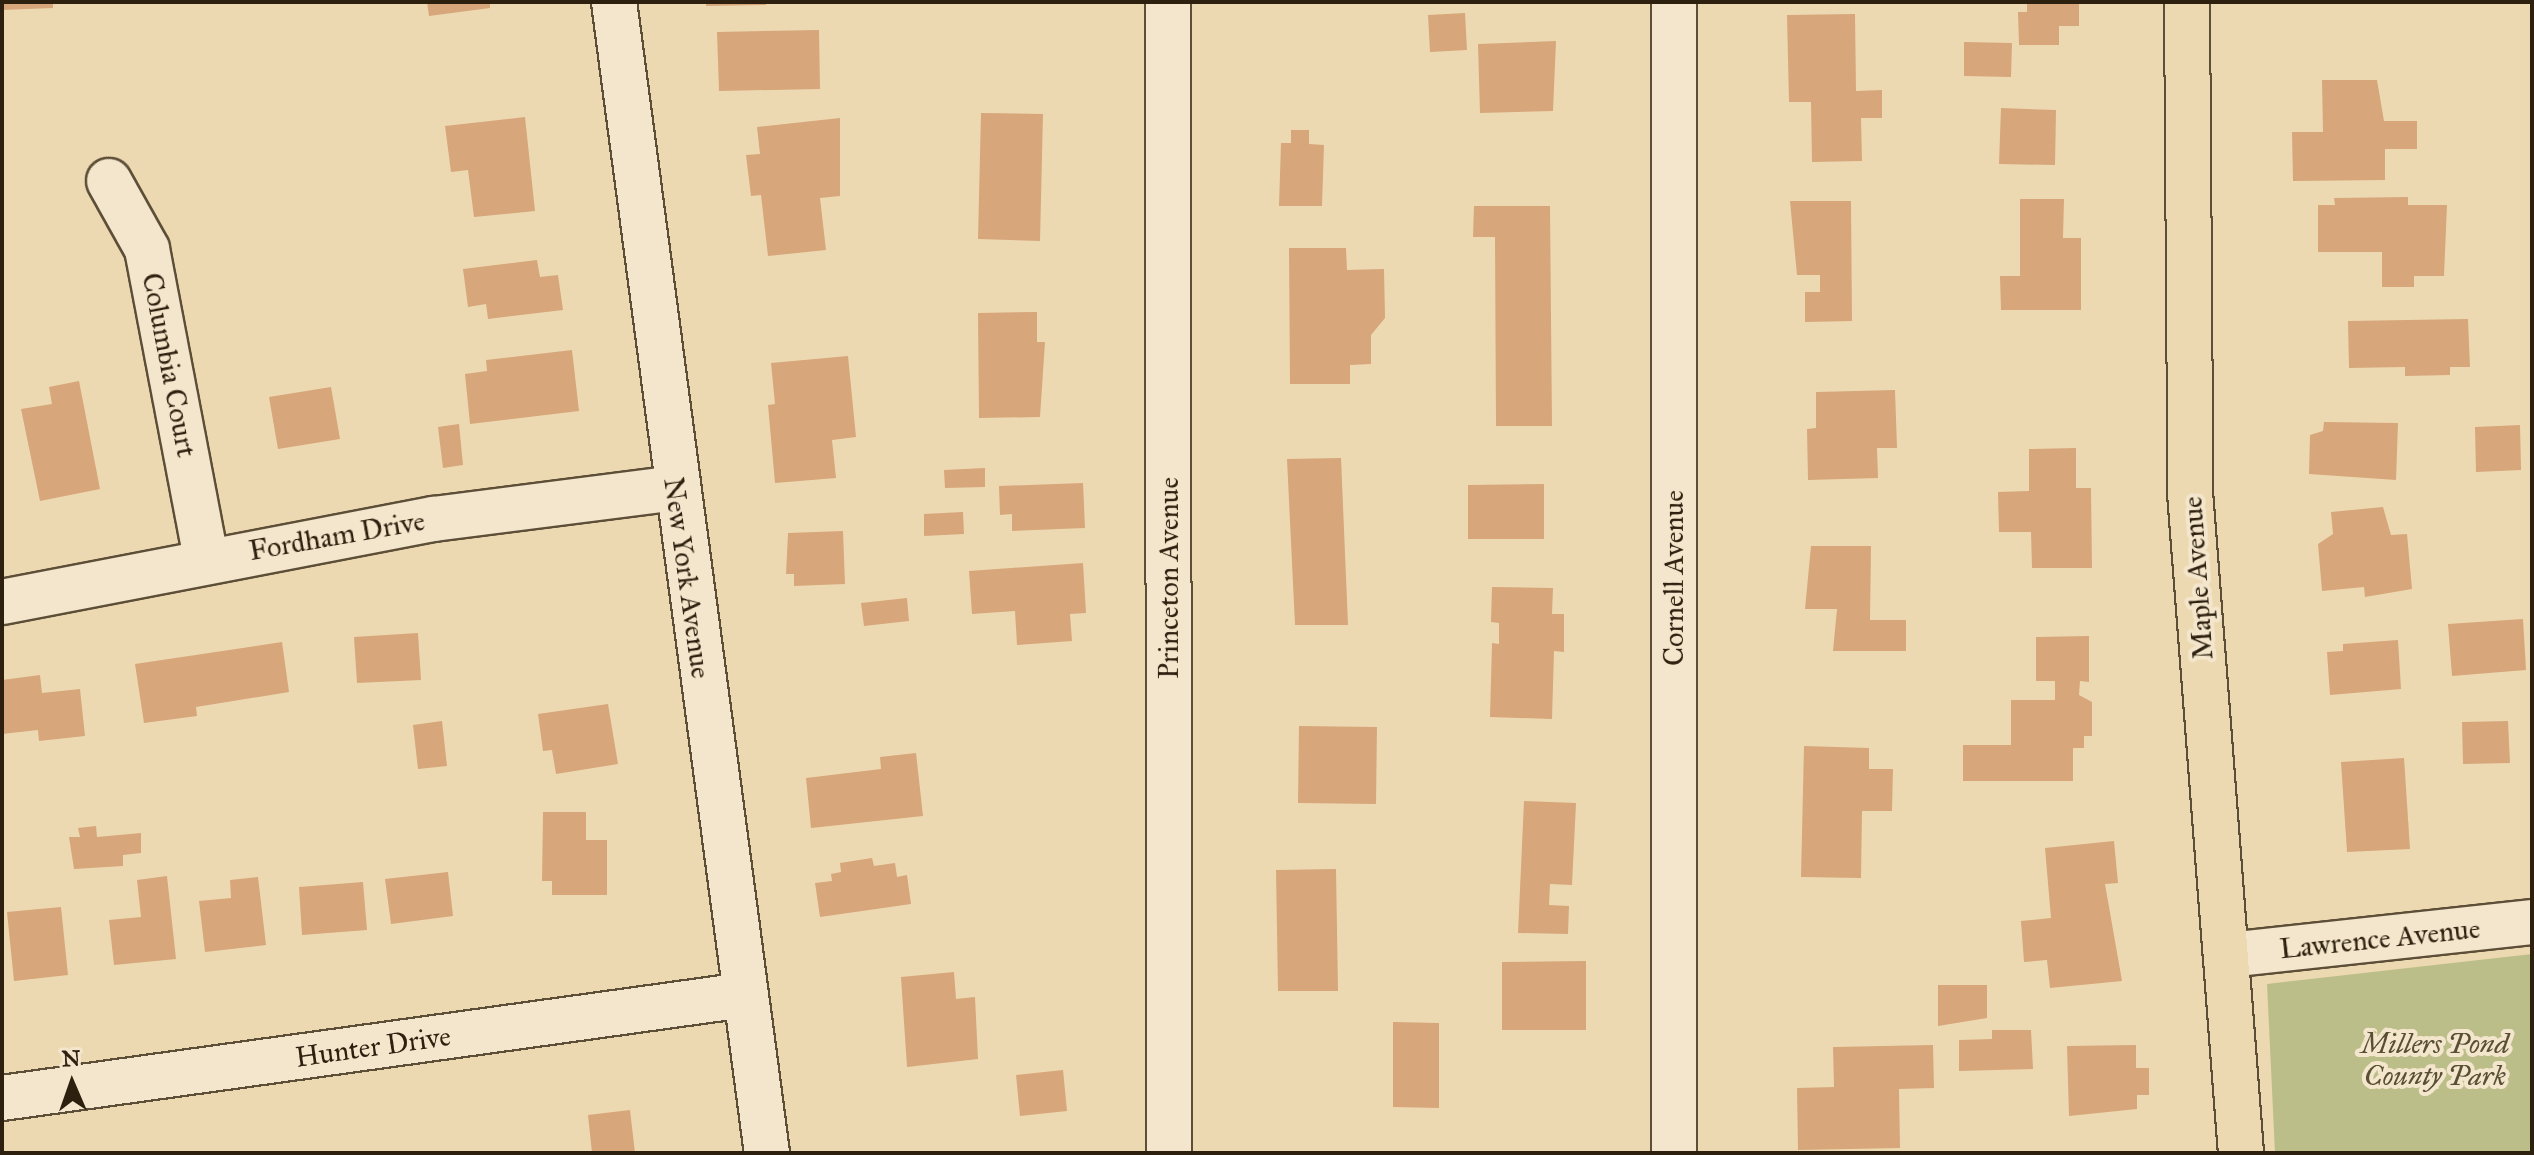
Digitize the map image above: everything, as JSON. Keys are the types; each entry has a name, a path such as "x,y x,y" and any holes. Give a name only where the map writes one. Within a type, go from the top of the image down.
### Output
{"main road":[{"name":"Maple Avenue","path":"2187,2 2190,492 2241,1153"}],"street":[{"name":"New York Avenue","path":"614,2 675,488 767,1153"},
{"name":"Princeton Avenue","path":"1168,2 1169,1153"},
{"name":"Cornell Avenue","path":"1674,2 1674,1153"},
{"name":"Columbia Court","path":"109,181 147,249 206,559"},
{"name":"Fordham Drive","path":"2,602 206,559 434,519 675,488"},
{"name":"Lawrence Avenue","path":"2228,955 2532,922"},
{"name":"Hunter Drive","path":"2,1098 744,995"}],"green space":[{"name":"Millers Pond County Park","path":"2532,954 2532,1153 2275,1153 2267,984"}],"building":[{"path":"2,2 53,2 53,8 2,10"},
{"path":"427,2 490,2 490,8 429,16"},
{"path":"706,2 766,2 766,5 706,6"},
{"path":"2027,2 2079,2 2079,26 2059,26 2059,45 2019,45 2018,12 2027,12"},
{"path":"1465,13 1467,50 1430,52 1428,15"},
{"path":"1855,14 1856,91 1882,90 1882,118 1861,118 1862,161 1812,162 1811,102 1789,102 1787,15"},
{"path":"819,30 820,89 719,91 717,32"},
{"path":"1556,41 1553,111 1480,113 1478,44"},
{"path":"1964,42 2012,43 2011,77 1964,76"},
{"path":"2322,80 2377,80 2384,121 2417,121 2417,149 2385,149 2385,180 2293,181 2292,132 2323,132"},
{"path":"2001,108 2056,110 2055,165 1999,164"},
{"path":"981,113 1043,114 1040,241 978,239"},
{"path":"525,117 535,211 474,217 468,170 451,172 445,126"},
{"path":"840,118 840,196 820,198 826,250 768,256 761,195 751,196 746,155 760,154 757,127"},
{"path":"1291,130 1309,130 1309,144 1324,145 1322,206 1279,206 1281,143 1291,143"},
{"path":"2408,197 2408,205 2447,205 2444,276 2414,276 2414,287 2382,287 2382,252 2318,252 2318,205 2335,205 2334,198"},
{"path":"2020,199 2064,199 2063,238 2081,238 2081,310 2001,310 2000,276 2020,276"},
{"path":"1790,201 1851,201 1852,321 1805,322 1805,292 1820,292 1820,275 1797,275"},
{"path":"1474,206 1550,206 1552,426 1496,426 1495,237 1473,237"},
{"path":"1289,248 1346,248 1347,270 1384,269 1385,318 1371,335 1371,364 1350,365 1350,384 1290,384"},
{"path":"537,260 540,277 558,275 563,310 488,319 486,304 468,307 463,269"},
{"path":"1037,312 1037,342 1045,342 1040,417 979,418 978,313"},
{"path":"2468,319 2470,367 2450,367 2450,375 2405,376 2405,367 2349,368 2348,321"},
{"path":"572,350 579,411 470,424 465,374 487,371 486,360"},
{"path":"848,356 856,437 832,440 836,478 775,483 768,405 775,404 771,363"},
{"path":"79,381 100,489 40,501 21,409 52,404 49,387"},
{"path":"331,387 340,439 278,449 269,397"},
{"path":"1895,390 1897,448 1877,448 1878,478 1808,480 1807,429 1816,428 1816,392"},
{"path":"2324,422 2398,423 2396,480 2309,474 2310,435 2323,431"},
{"path":"459,424 463,465 443,468 438,427"},
{"path":"2520,425 2521,470 2476,472 2475,427"},
{"path":"2076,448 2076,488 2091,488 2092,568 2032,568 2031,532 1999,532 1998,492 2029,491 2029,449"},
{"path":"1341,458 1348,625 1295,625 1287,459"},
{"path":"985,468 985,487 945,488 944,470"},
{"path":"1083,483 1085,528 1012,531 1012,514 1000,515 999,486"},
{"path":"1544,484 1544,539 1468,539 1468,485"},
{"path":"2383,507 2391,535 2407,534 2412,589 2365,597 2364,587 2322,591 2318,544 2333,534 2331,512"},
{"path":"963,512 964,534 924,536 924,514"},
{"path":"843,531 845,584 794,586 794,574 786,574 788,533"},
{"path":"1811,546 1871,546 1870,620 1906,620 1906,651 1833,651 1837,609 1805,609"},
{"path":"1083,563 1086,613 1070,614 1072,641 1017,645 1015,611 972,614 969,571"},
{"path":"1492,587 1553,588 1552,614 1564,614 1564,652 1554,651 1552,719 1490,717 1492,643 1499,644 1499,623 1491,622"},
{"path":"907,598 909,621 864,626 861,603"},
{"path":"2523,619 2526,670 2452,676 2448,624"},
{"path":"418,633 421,680 357,683 354,637"},
{"path":"2089,636 2089,682 2080,681 2079,695 2092,702 2092,736 2084,736 2084,748 2073,748 2073,781 1963,781 1963,745 2011,745 2011,700 2055,700 2055,681 2036,681 2036,637"},
{"path":"2398,640 2401,689 2330,695 2327,652 2343,651 2343,644"},
{"path":"282,642 289,692 196,707 197,716 144,723 135,664"},
{"path":"40,675 42,693 80,689 85,736 39,741 38,730 2,734 2,680"},
{"path":"608,704 618,764 556,774 552,750 543,751 538,714"},
{"path":"442,721 447,766 418,769 413,725"},
{"path":"2508,721 2510,763 2463,764 2462,722"},
{"path":"1299,726 1377,727 1376,804 1298,803"},
{"path":"1804,746 1869,748 1869,769 1893,769 1892,811 1862,811 1861,878 1801,877"},
{"path":"916,753 923,816 811,828 806,778 881,769 880,757"},
{"path":"2404,758 2410,849 2347,852 2341,762"},
{"path":"1524,801 1576,803 1572,885 1550,884 1549,905 1569,906 1568,934 1518,933"},
{"path":"543,812 586,812 586,840 607,840 607,895 552,895 552,881 542,881"},
{"path":"96,826 97,837 141,833 141,853 123,855 123,866 74,869 69,837 80,837 78,828"},
{"path":"2114,841 2118,883 2105,884 2122,981 2050,988 2047,960 2024,962 2021,921 2051,918 2045,848"},
{"path":"872,858 874,866 895,863 897,877 907,875 911,904 820,917 815,883 832,881 831,874 841,872 840,863"},
{"path":"1336,869 1338,991 1278,991 1276,870"},
{"path":"448,872 453,916 391,924 385,879"},
{"path":"167,876 176,959 114,965 109,920 141,917 137,880"},
{"path":"258,877 266,945 205,952 199,901 231,898 230,880"},
{"path":"363,882 367,930 302,935 299,887"},
{"path":"61,907 68,975 14,981 7,912"},
{"path":"1586,961 1586,1030 1502,1030 1502,962"},
{"path":"954,972 956,999 975,997 978,1059 907,1067 901,977"},
{"path":"1938,985 1987,985 1987,1018 1938,1026"},
{"path":"1393,1022 1439,1023 1439,1108 1393,1107"},
{"path":"1992,1030 2031,1030 2033,1069 1959,1071 1959,1040 1992,1039"},
{"path":"1933,1045 1934,1088 1899,1089 1900,1148 1798,1150 1797,1088 1834,1087 1833,1047"},
{"path":"2136,1045 2136,1068 2149,1068 2149,1095 2137,1095 2137,1109 2069,1116 2067,1046"},
{"path":"1063,1070 1067,1111 1020,1116 1016,1075"},
{"path":"630,1110 635,1153 592,1153 588,1115"}]}
